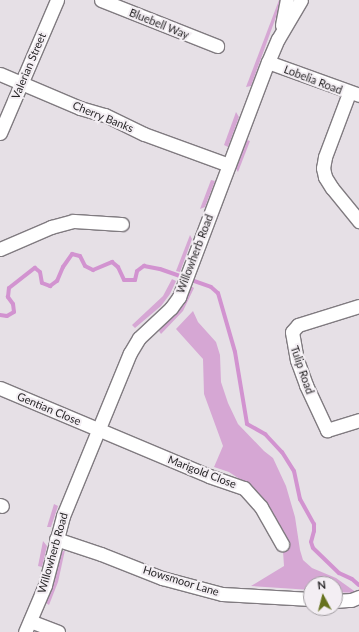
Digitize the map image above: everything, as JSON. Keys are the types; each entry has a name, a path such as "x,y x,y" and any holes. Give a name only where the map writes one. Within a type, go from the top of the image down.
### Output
{"street":[{"name":"Valerian Street","path":"0,133 57,0"},
{"name":"Bluebell Way","path":"101,0 217,46"},
{"path":"278,39 287,0"},
{"name":"Willowherb Road","path":"28,626 45,585 63,516 130,353 138,338 171,308 179,297 268,62 278,39 301,0"},
{"name":"Lobelia Road","path":"268,62 354,94"},
{"name":"Cherry Banks","path":"0,74 80,108 105,115 144,134 229,165"},
{"path":"354,94 325,156 323,168 325,177 332,188 359,221"},
{"path":"0,248 51,227 72,221 122,224"},
{"name":"Tulip Road","path":"359,306 298,325 292,332 297,360 306,385 327,430 359,420"},
{"name":"Gentian Close","path":"0,388 98,429"},
{"name":"Marigold Close","path":"98,429 209,476 244,488 261,507 282,544"},
{"name":"Howsmoor Lane","path":"56,539 101,554 162,578 222,594 303,599"},
{"path":"343,600 351,600 359,597"},
{"path":"28,626 58,632"}],"shaded area":[{"path":"279,0 282,0 251,86 246,87"},
{"path":"236,112 239,117 228,147 224,145"},
{"path":"247,140 250,141 238,172 236,169"},
{"path":"211,180 215,181 205,207 200,209"},
{"path":"190,235 192,239 180,272 176,271"},
{"path":"172,279 176,281 170,294 161,306 135,328 132,325 163,296"},
{"path":"191,286 194,288 183,311 161,334 159,331 183,306"},
{"path":"193,311 198,322 216,342 220,355 221,382 228,403 238,424 264,451 273,458 286,486 295,517 303,560 312,568 331,576 303,576 303,589 251,586 284,566 283,551 286,543 253,488 229,472 214,467 223,446 204,394 203,359 176,329"},
{"path":"54,504 58,506 51,527 47,527"},
{"path":"43,541 47,546 42,567 38,566"},
{"path":"65,550 58,582 49,605 46,603 62,552"},
{"path":"343,583 357,593 343,592"}],"waterway":[{"path":"0,315 7,316 14,312 13,304 8,297 9,288 35,268 40,272 42,283 50,286 57,281 63,267 72,254 80,256 85,266 93,270 112,262 118,267 124,280 135,280 137,271 144,266 160,269 211,287 218,293 235,352 247,424 265,434 282,452 294,471 300,499 314,524 311,542 313,548 339,573 352,579 359,585"}]}
